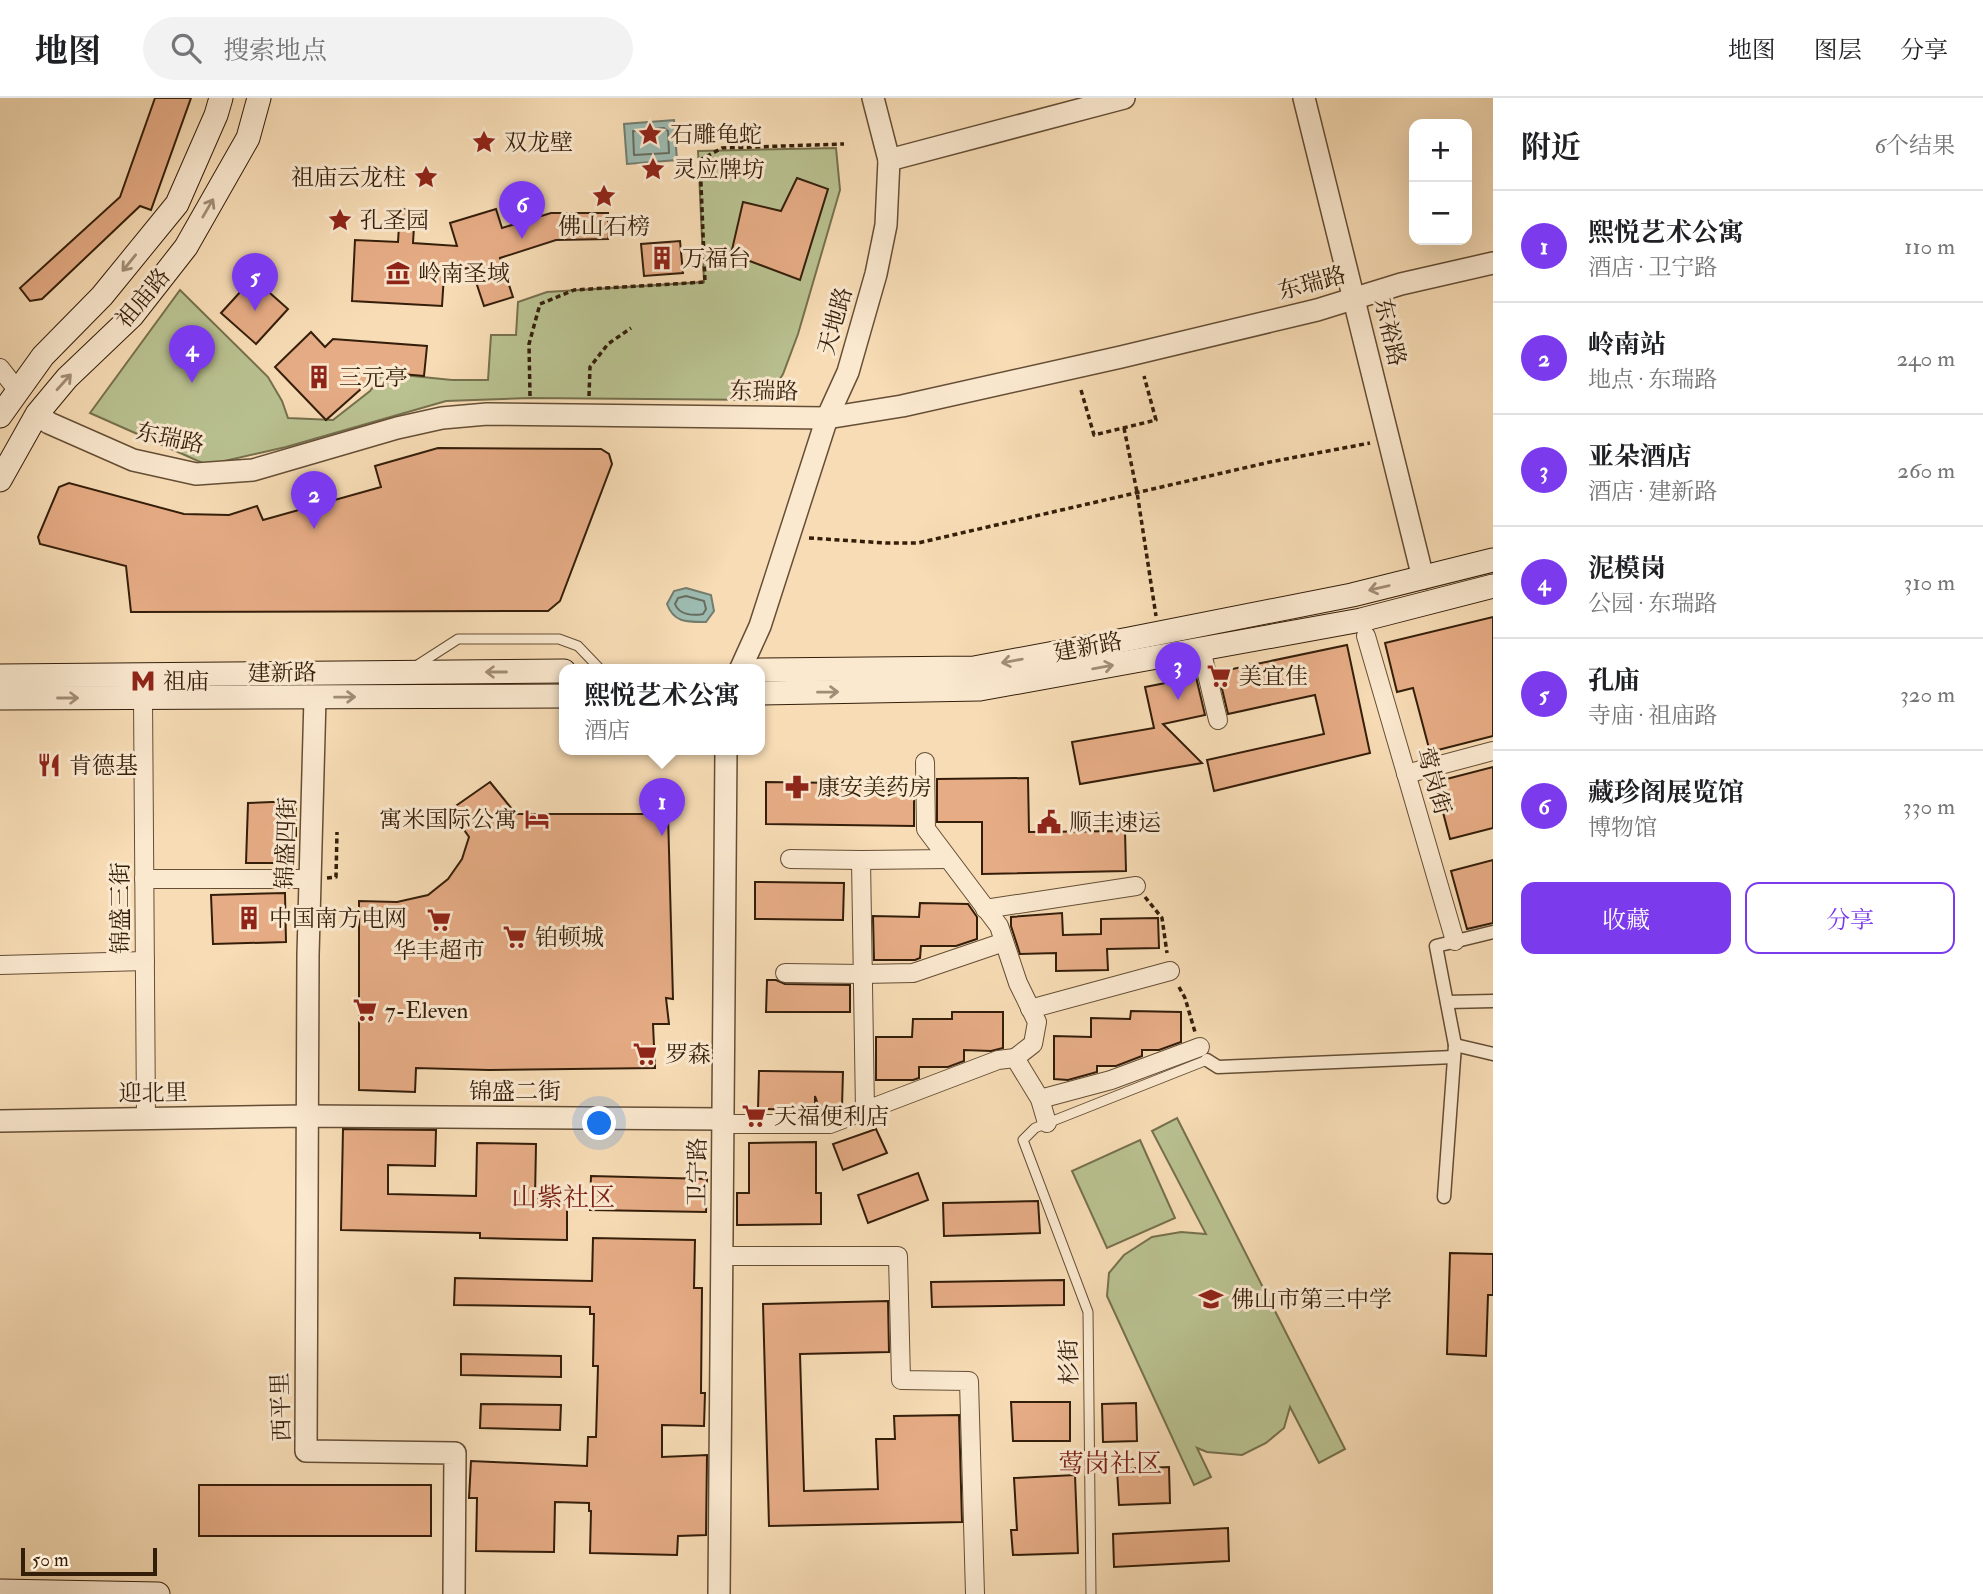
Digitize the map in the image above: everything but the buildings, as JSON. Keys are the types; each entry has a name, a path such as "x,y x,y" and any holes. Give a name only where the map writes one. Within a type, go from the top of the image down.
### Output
{"main road":[{"name":"祖庙路","path":"0,416 43,356 103,296 177,204 221,98"},
{"name":"祖庙路","path":"0,480 37,414 67,378 132,316 186,247 248,138 259,98"},
{"name":"建新路","path":"765,670 974,668 1352,595 1493,560"},
{"name":"建新路","path":"765,694 981,689 1361,620 1493,586"},
{"name":"建新路","path":"0,676 559,671"},
{"name":"建新路","path":"0,698 559,696"},
{"path":"0,1591 158,1594"}],"street":[{"path":"889,160 1124,98"},
{"name":"东裕路","path":"1304,98 1423,578"},
{"name":"天地路","path":"743,664 761,626 827,418 848,372 876,274 886,225 889,160 876,99"},
{"name":"东瑞路","path":"37,414 48,423 133,460 195,474 253,470 397,428 442,418 487,414 827,418 902,406 1121,357 1317,310 1401,284 1493,262"},
{"path":"0,368 18,391"},
{"name":"莺岗街","path":"1366,636 1455,941"},
{"path":"1201,649 1218,720"},
{"name":"锦盛三街","path":"143,697 146,1119"},
{"name":"锦盛四街","path":"307,1116 308,955 316,698"},
{"path":"1406,774 1493,751"},
{"name":"卫宁路","path":"719,1594 726,755"},
{"path":"723,1121 830,1124 998,1060 1015,1058 1033,1044 1037,1022 1018,983 999,926 926,829 925,762"},
{"path":"790,859 948,859"},
{"path":"861,860 865,1110"},
{"path":"144,879 311,879"},
{"path":"985,909 1136,886"},
{"path":"1444,1197 1454,1051 1436,946 1493,932"},
{"path":"785,973 913,973 1004,942"},
{"path":"0,965 145,961"},
{"path":"1030,1009 1170,971"},
{"path":"1447,1002 1493,1001"},
{"path":"1040,1099 1204,1054 1218,1067 1454,1051 1493,1055"},
{"path":"1015,1058 1040,1099 1047,1123"},
{"name":"锦盛二街","path":"307,1116 723,1121"},
{"name":"迎北里","path":"0,1121 307,1116"},
{"name":"西平里","path":"307,1116 306,1451 455,1453 454,1594"},
{"path":"722,1256 898,1256 901,1380 969,1381 975,1594"}],"lane":[{"path":"406,672 458,639 559,639 578,646 595,664"},
{"path":"1047,1123 1204,1054"},
{"name":"杉街","path":"1047,1123 1035,1128 1024,1140 1087,1312 1091,1594"}],"path":[{"path":"530,405 529,344 540,304 574,290 705,282 700,160 722,148 844,145"},
{"path":"589,405 590,367 608,344 631,328"},
{"path":"1081,390 1094,435 1156,420 1144,376"},
{"path":"1124,428 1156,616"},
{"path":"809,538 918,543 1270,462 1375,442"}],"green space":[{"path":"836,148 840,190 798,334 783,374 767,400 530,398 446,401 286,447 207,465 90,413 180,290 268,377 288,418 333,420 370,391 383,373 452,380 488,380 491,335 516,335 518,302 547,292 704,282 698,151"},
{"path":"1177,1118 1345,1449 1319,1463 1290,1407 1284,1428 1266,1443 1242,1455 1207,1452 1197,1448 1211,1477 1194,1485 1107,1296 1109,1273 1124,1255 1152,1237 1181,1232 1206,1234 1152,1131"},
{"path":"1140,1140 1175,1218 1107,1248 1072,1171"}],"water":[{"path":"674,120 677,160 627,164 624,124"},
{"path":"686,588 711,595 714,611 706,622 682,620 670,610 667,604 674,591"}],"place":[{"name":"石雕龟蛇","path":"650,134"},
{"name":"双龙壁","path":"484,142"},
{"name":"灵应牌坊","path":"653,169"},
{"name":"祖庙云龙柱","path":"426,177"},
{"name":"佛山石榜","path":"604,196"},
{"name":"孔圣园","path":"340,220"},
{"name":"藏珍阁展览馆","path":"522,239"},
{"name":"万福台","path":"662,258"},
{"name":"岭南圣域","path":"398,273"},
{"name":"孔庙","path":"255,311"},
{"name":"三元亭","path":"319,377"},
{"name":"泥模岗","path":"192,383"},
{"name":"岭南站","path":"314,529"},
{"name":"美宜佳","path":"1219,676"},
{"name":"祖庙","path":"143,681"},
{"name":"亚朵酒店","path":"1178,700"},
{"name":"肯德基","path":"49,765"},
{"name":"康安美药房","path":"797,787"},
{"name":"寓米国际公寓","path":"537,819"},
{"name":"顺丰速运","path":"1049,822"},
{"name":"熙悦艺术公寓","path":"662,836"},
{"name":"中国南方电网","path":"249,918"},
{"name":"华丰超市","path":"439,920"},
{"name":"铂顿城","path":"515,937"},
{"name":"7-Eleven","path":"365,1010"},
{"name":"罗森","path":"645,1054"},
{"name":"天福便利店","path":"754,1116"},
{"name":"佛山市第三中学","path":"1211,1299"}],"district":[{"name":"山紫社区","path":"563,1198"},
{"name":"莺岗社区","path":"1110,1464"}]}
